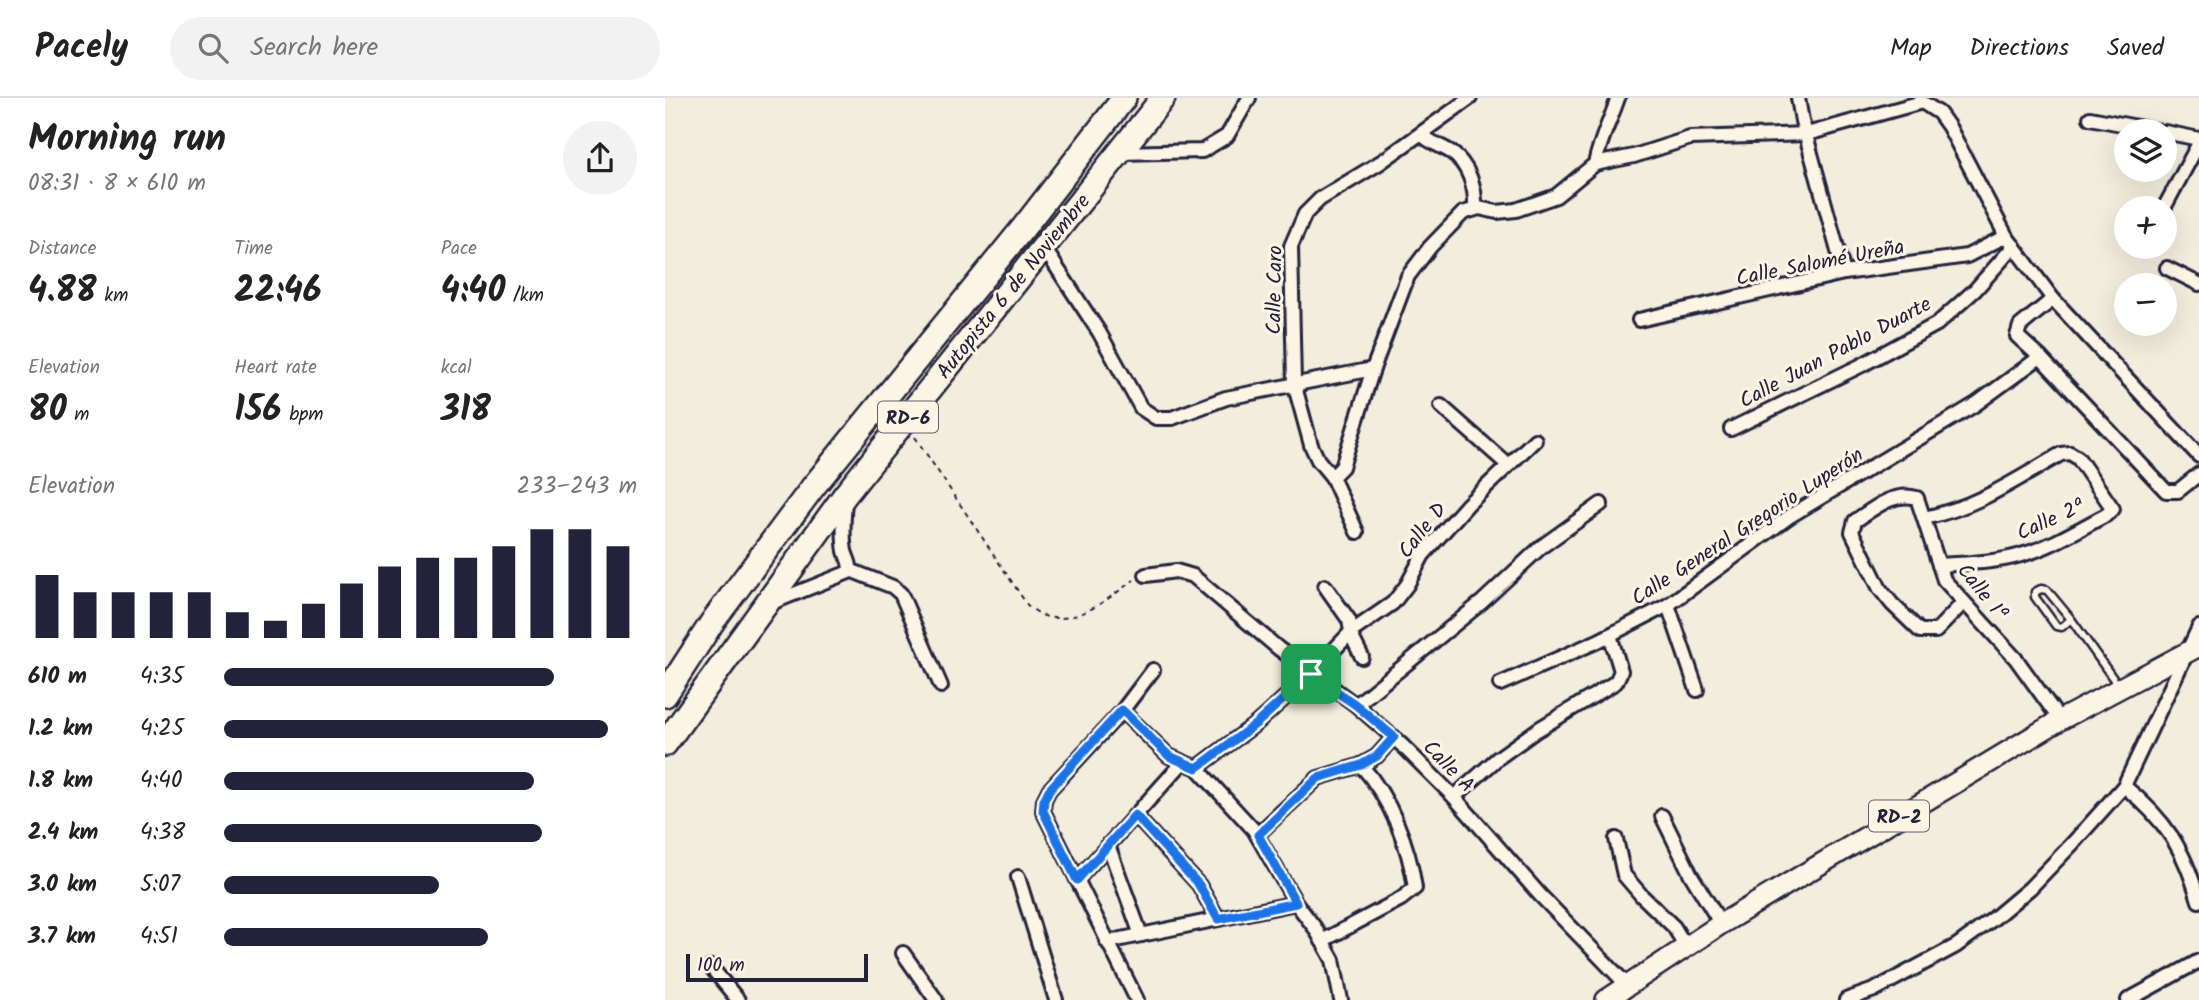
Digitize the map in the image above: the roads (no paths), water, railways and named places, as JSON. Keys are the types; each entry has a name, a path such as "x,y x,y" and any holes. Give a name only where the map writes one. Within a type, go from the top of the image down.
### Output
{"highway":[{"name":"Autopista 6 de Noviembre","path":"665,695 713,621 813,487 1016,237 1124,98"},
{"name":"Autopista 6 de Noviembre","path":"665,744 845,495 1163,98"}],"main road":[{"name":"RD-2","path":"1606,1000 1721,924 2060,720 2193,649"}],"street":[{"path":"1120,153 1202,151 1227,136 1249,98"},
{"name":"Calle Caro","path":"1357,532 1332,477 1318,460 1311,445 1294,383 1291,246 1305,214 1320,199 1421,134 1470,98"},
{"path":"1595,164 1600,141 1618,98"},
{"path":"1798,98 1844,273"},
{"path":"1332,477 1342,467 1373,369 1409,273 1461,214 1475,208 1497,212 1516,210 1556,196 1595,164 1634,156 1690,138 1807,134 1922,102 1939,113 1949,127 2010,241 2053,299 2199,456"},
{"path":"2090,118 2114,123"},
{"path":"1421,134 1430,143 1454,154 1461,163 1475,188 1475,208"},
{"path":"2170,196 2199,141 2177,135"},
{"name":"Calle Salomé Ureña","path":"1639,320 1844,273 1967,256 2010,241"},
{"name":"Calle Juan Pablo Duarte","path":"1731,429 1862,365 1937,324 1975,290 2010,241"},
{"path":"1044,248 1099,332 1141,408 1149,415 1173,418 1226,398 1373,369"},
{"path":"2167,268 2199,284"},
{"path":"2053,299 2017,331 2017,336 2166,491 2178,491 2199,474"},
{"name":"Calle General Gregorio Luperón","path":"1500,684 1546,666 1668,605 1790,516 1976,404 2040,357"},
{"path":"1441,406 1508,465"},
{"name":"Calle D","path":"1197,768 1257,723 1352,632 1400,596 1423,555 1468,504 1535,440"},
{"name":"Calle 2ª","path":"1924,517 1954,512 1978,502 2061,454 2070,453 2078,458 2113,509 2039,550 1992,561 1939,565"},
{"name":"Calle 1ª","path":"1963,603 1936,631 1920,631 1880,589 1852,532 1855,521 1884,502 1905,494 1917,498 1944,580 2017,659 2060,720"},
{"path":"845,495 844,533 850,570"},
{"path":"1356,705 1482,602 1541,548 1601,504"},
{"path":"766,605 850,570 893,587 901,594 941,686"},
{"name":"Calle A","path":"1146,575 1176,571 1193,576 1311,674 1356,705 1394,737 1454,797 1540,895 1627,985"},
{"path":"1325,586 1349,620 1362,657"},
{"path":"1668,605 1697,690"},
{"path":"1846,1000 1874,990 1956,946 2029,888 2124,786 2193,649 2199,626"},
{"path":"1454,797 1537,730 1616,682 1621,671 1610,635"},
{"path":"1137,1000 1043,811 1049,790 1122,710 1153,670"},
{"path":"1122,710 1169,756 1197,768 1258,835 1296,903 1333,960 1341,1000"},
{"path":"1258,835 1318,778 1361,765 1377,756 1394,737"},
{"path":"1077,880 1183,762"},
{"path":"1322,941 1401,900 1415,888 1411,860 1379,785 1361,765"},
{"path":"2124,786 2150,807 2177,843 2191,872 2199,901"},
{"path":"1135,815 1199,885 1218,919"},
{"path":"1663,816 1691,875 1721,924"},
{"path":"1616,839 1624,874 1674,927 1686,947"},
{"path":"1108,845 1141,935"},
{"path":"1018,877 1056,1000"},
{"path":"1107,942 1296,903"},
{"path":"903,953 936,1000"},
{"path":"2128,1000 2199,961"},
{"path":"711,967 738,1000"}],"lane":[{"path":"2071,619 2062,627 2056,626 2035,597 2035,592 2047,590 2071,619 2119,687"}]}
